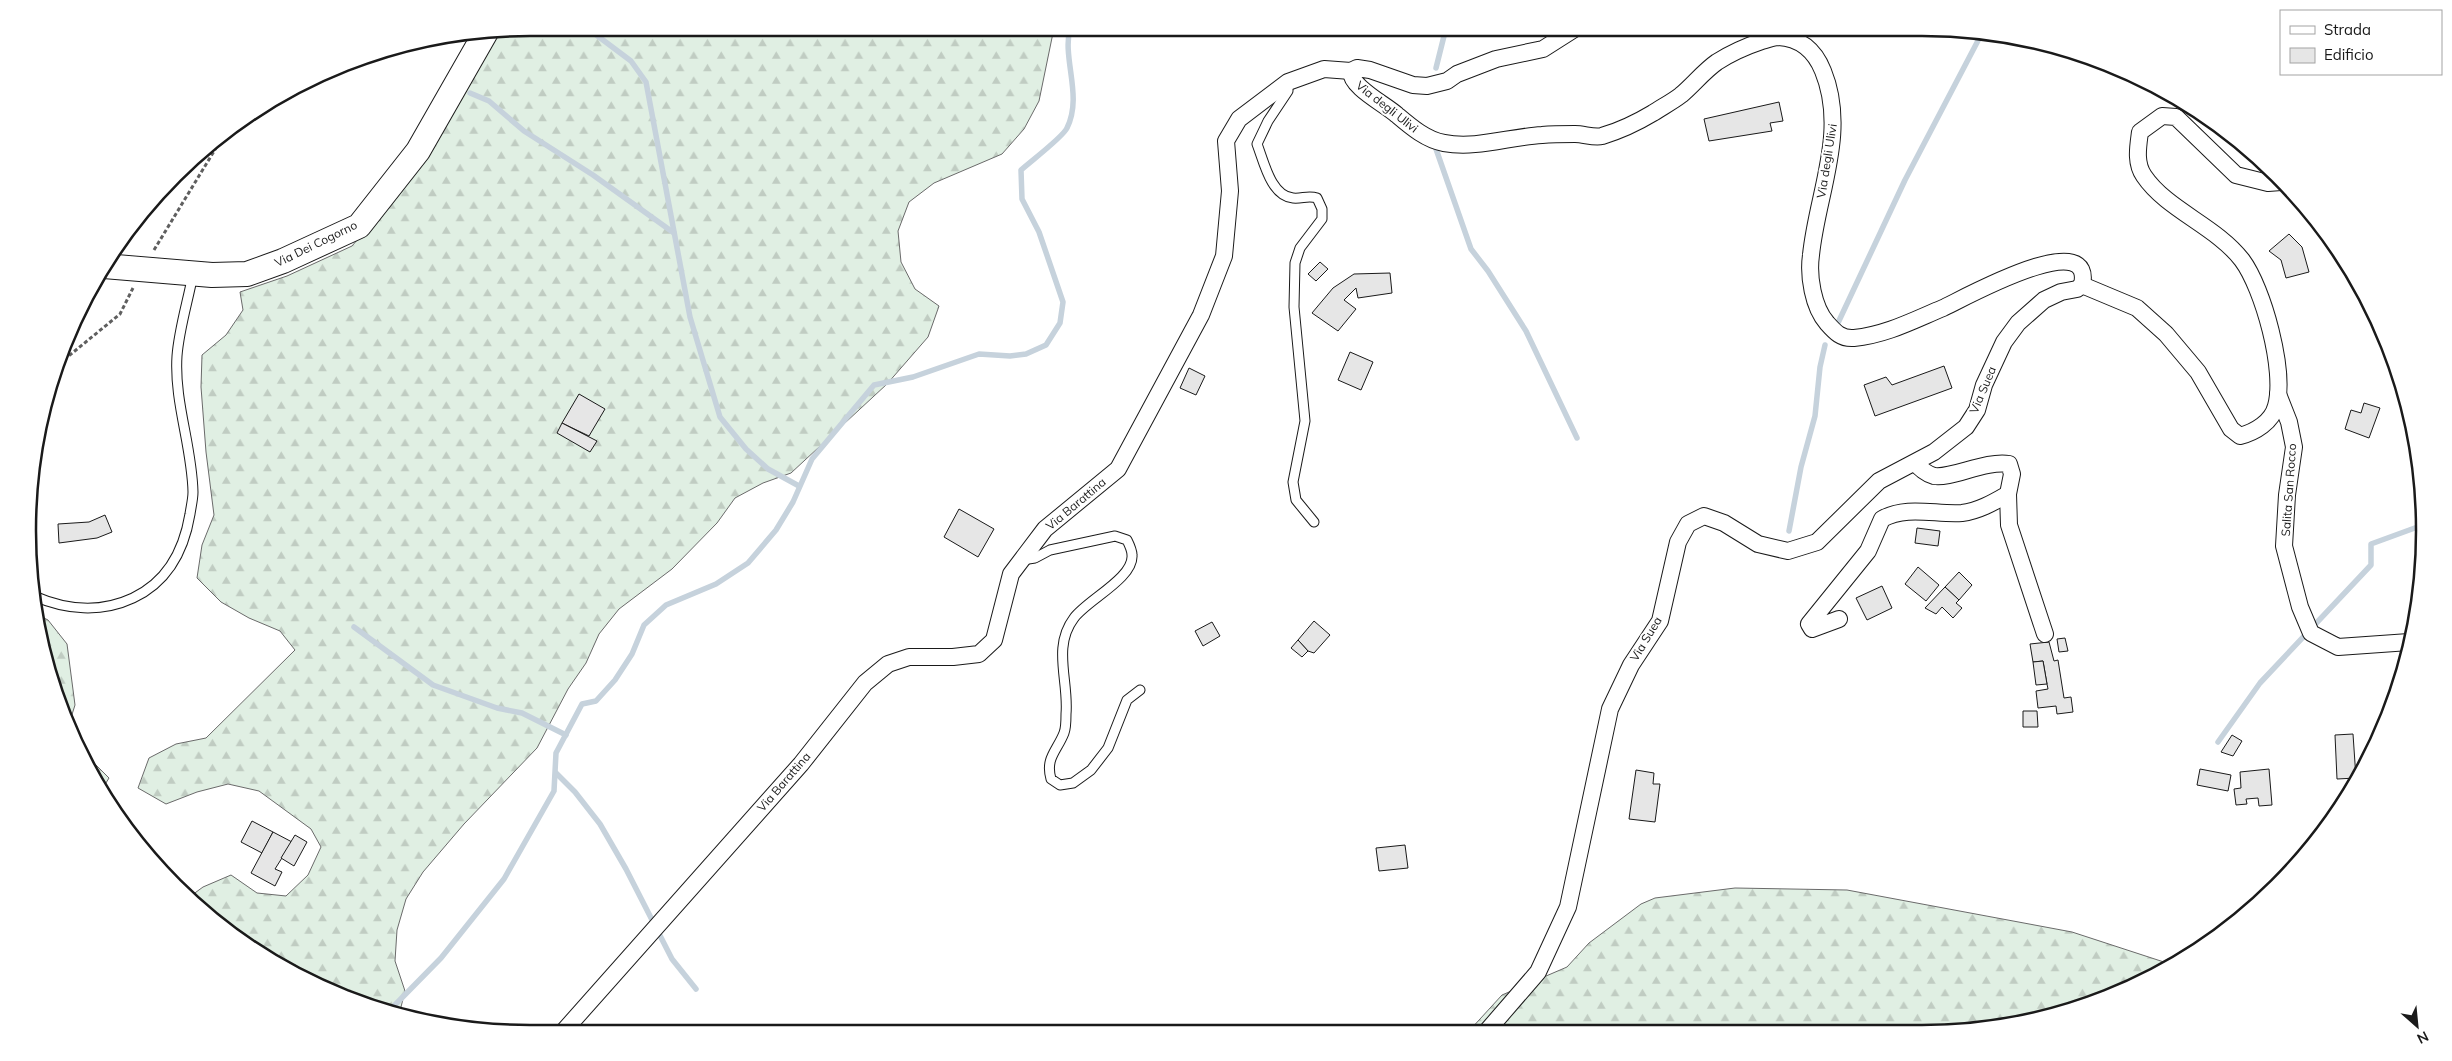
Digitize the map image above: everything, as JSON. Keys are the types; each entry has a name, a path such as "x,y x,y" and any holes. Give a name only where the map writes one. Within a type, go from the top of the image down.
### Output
{"street":[{"name":"Via degli Ulivi","path":"1563,36 1543,49 1496,59 1457,74 1446,81 1427,86 1413,85 1370,70 1357,68 1351,71 1354,83 1386,105 1410,126 1440,142 1463,145 1550,135 1578,134 1600,137 1649,115 1678,98 1718,62 1746,46 1777,36 1802,42 1817,57 1828,84 1834,121 1830,161 1810,257 1812,288 1821,316 1838,335 1851,338 1886,332 1948,306 2002,278 2053,262 2072,262 2079,268 2084,279 2082,285"},
{"name":"Via Dei Cogorno","path":"113,266 212,276 247,274 283,261 359,226 418,151 482,38"},
{"name":"Via Barattina","path":"569,1025 801,764 865,683 888,664 908,657 953,657 979,654 994,640 1011,574 1046,529 1118,469 1201,315 1224,256 1230,191 1226,141 1239,119 1288,82 1324,69 1351,71"},
{"path":"2082,285 2137,308 2166,334 2198,372 2231,429 2240,436 2251,433 2265,424 2276,407 2280,383 2274,346 2258,290 2242,260 2219,236 2164,197 2144,176 2137,157 2140,132 2162,116 2176,118 2236,175 2273,183"},
{"name":"Via Suea","path":"1492,1025 1538,972 1568,906 1610,709 1630,665 1660,621 1678,542 1688,524 1704,516 1724,523 1758,544 1788,551 1817,542 1879,481 1934,452 1966,427 1977,410 1984,385 2004,342 2018,322 2044,300 2061,292 2077,289 2082,285"},
{"name":"Salita San Rocco","path":"2278,394 2289,422 2294,447 2287,495 2284,546 2300,607 2312,633 2338,646 2403,642"},
{"path":"1915,463 1923,471 1935,476 1986,466 2009,464 2012,474 2008,494 2010,531 2045,634"},
{"path":"1839,619 1812,630 1809,624 1868,551 1882,519 1899,512 1964,513 1989,505 2008,494"}],"lane":[{"path":"1288,82 1288,91 1268,121 1257,144 1270,178 1282,195 1294,198 1310,196 1317,198 1322,209 1322,219 1300,248 1295,272 1294,308 1305,421 1293,482 1296,500 1314,522"},
{"path":"41,598 83,609 101,609 120,604 141,594 163,577 180,552 187,530 193,492 177,383 177,355 194,273"},
{"path":"1021,560 1035,558 1050,550 1114,536 1127,540 1132,555 1128,569 1074,617 1065,633 1061,652 1067,702 1065,732 1050,758 1048,769 1051,778 1060,784 1073,783 1091,770 1108,748 1126,700 1140,690"}],"path":[{"path":"68,357 120,314 143,268 214,152"}],"green space":[{"path":"1052,36 1039,101 1024,129 1002,154 934,183 909,202 898,231 901,262 915,289 939,306 928,337 887,384 791,473 763,483 735,498 717,523 672,569 619,609 599,634 586,663 568,689 537,748 464,824 423,872 406,899 397,930 395,961 405,991 401,1007 341,987 283,959 230,923 195,893 203,887 231,875 257,893 286,896 308,875 321,847 311,829 259,791 228,784 197,792 166,804 138,788 149,758 176,744 206,738 295,650 280,631 249,618 221,602 197,578 202,545 214,515 206,452 201,387 202,355 226,335 243,310 240,292 287,276 352,246 392,199 496,37"},
{"path":"44,618 48,620 67,644 75,705 72,715 53,658"},
{"path":"94,764 109,778 106,783"},
{"path":"1735,888 1847,890 2072,932 2163,962 2111,987 2080,999 2018,1015 1954,1024 1474,1025 1502,995 1567,967 1589,943 1641,904 1655,898"}],"building":[{"path":"1779,102 1783,121 1770,123 1772,131 1709,141 1704,119"},
{"path":"2289,234 2302,247 2309,272 2286,278 2281,260 2269,251"},
{"path":"1320,262 1328,269 1316,281 1308,274"},
{"path":"1390,273 1392,293 1358,298 1356,288 1344,300 1356,309 1338,331 1312,313 1333,288 1354,274"},
{"path":"1350,352 1373,362 1361,390 1338,380"},
{"path":"1944,366 1952,388 1875,416 1864,385 1886,377 1892,385"},
{"path":"1189,368 1205,376 1196,395 1180,388"},
{"path":"579,394 605,409 589,436 562,423"},
{"path":"2364,403 2380,408 2369,438 2345,429 2351,410 2361,413"},
{"path":"562,423 597,441 590,452 557,433"},
{"path":"959,509 994,529 978,557 944,537"},
{"path":"105,515 112,532 97,538 59,543 58,524 89,522"},
{"path":"1917,528 1940,531 1938,546 1915,543"},
{"path":"1918,567 1939,585 1926,601 1905,584"},
{"path":"1959,572 1972,585 1959,600 1945,587"},
{"path":"1882,586 1892,608 1867,620 1856,598"},
{"path":"1945,587 1959,600 1956,603 1962,608 1953,618 1942,607 1936,614 1925,608"},
{"path":"1314,621 1330,635 1314,653 1308,651 1298,640"},
{"path":"1212,622 1220,636 1203,646 1195,631"},
{"path":"2065,638 2068,651 2059,652 2057,639"},
{"path":"1298,640 1308,651 1302,657 1291,648"},
{"path":"2049,642 2054,661 2058,660 2064,698 2071,697 2073,712 2057,714 2056,706 2038,708 2036,691 2048,689 2043,661 2033,662 2030,644"},
{"path":"2043,661 2047,684 2036,685 2033,662"},
{"path":"2023,711 2037,711 2038,727 2023,727"},
{"path":"2353,734 2355,768 2350,778 2337,779 2335,735"},
{"path":"2232,735 2242,741 2233,756 2221,752"},
{"path":"2200,769 2231,775 2228,791 2197,785"},
{"path":"2269,769 2272,805 2259,806 2258,798 2246,799 2247,804 2236,805 2234,789 2241,788 2240,772"},
{"path":"1636,770 1654,773 1653,784 1660,784 1655,822 1629,819"},
{"path":"252,821 273,832 262,853 241,842"},
{"path":"273,832 292,842 275,869 282,872 275,886 251,873"},
{"path":"295,835 307,842 294,866 281,858"},
{"path":"1405,845 1408,868 1379,871 1376,848"}],"waterway":[{"path":"598,36 631,61 646,82 690,317 720,417 746,449 768,469 799,486"},
{"path":"394,1005 441,958 504,879 554,791 556,753 582,704 596,701 615,680 632,654 644,625 666,605 716,584 748,563 776,530 793,502 812,459 874,385 913,377 979,354 1010,356 1026,354 1046,345 1060,323 1063,302 1039,232 1022,199 1021,170 1053,143 1067,128 1073,103 1068,52 1069,36"},
{"path":"1436,68 1444,36"},
{"path":"1837,325 1905,180 1979,39"},
{"path":"470,93 489,101 524,131 593,175 674,233"},
{"path":"1436,149 1471,249 1488,271 1526,331 1577,438"},
{"path":"1789,531 1801,467 1815,416 1820,367 1825,345"},
{"path":"2218,742 2260,683 2371,565 2371,544 2416,528"},
{"path":"354,627 433,685 497,708 522,713 566,735"},
{"path":"556,773 575,792 600,824 626,869 672,959 696,989"}]}
